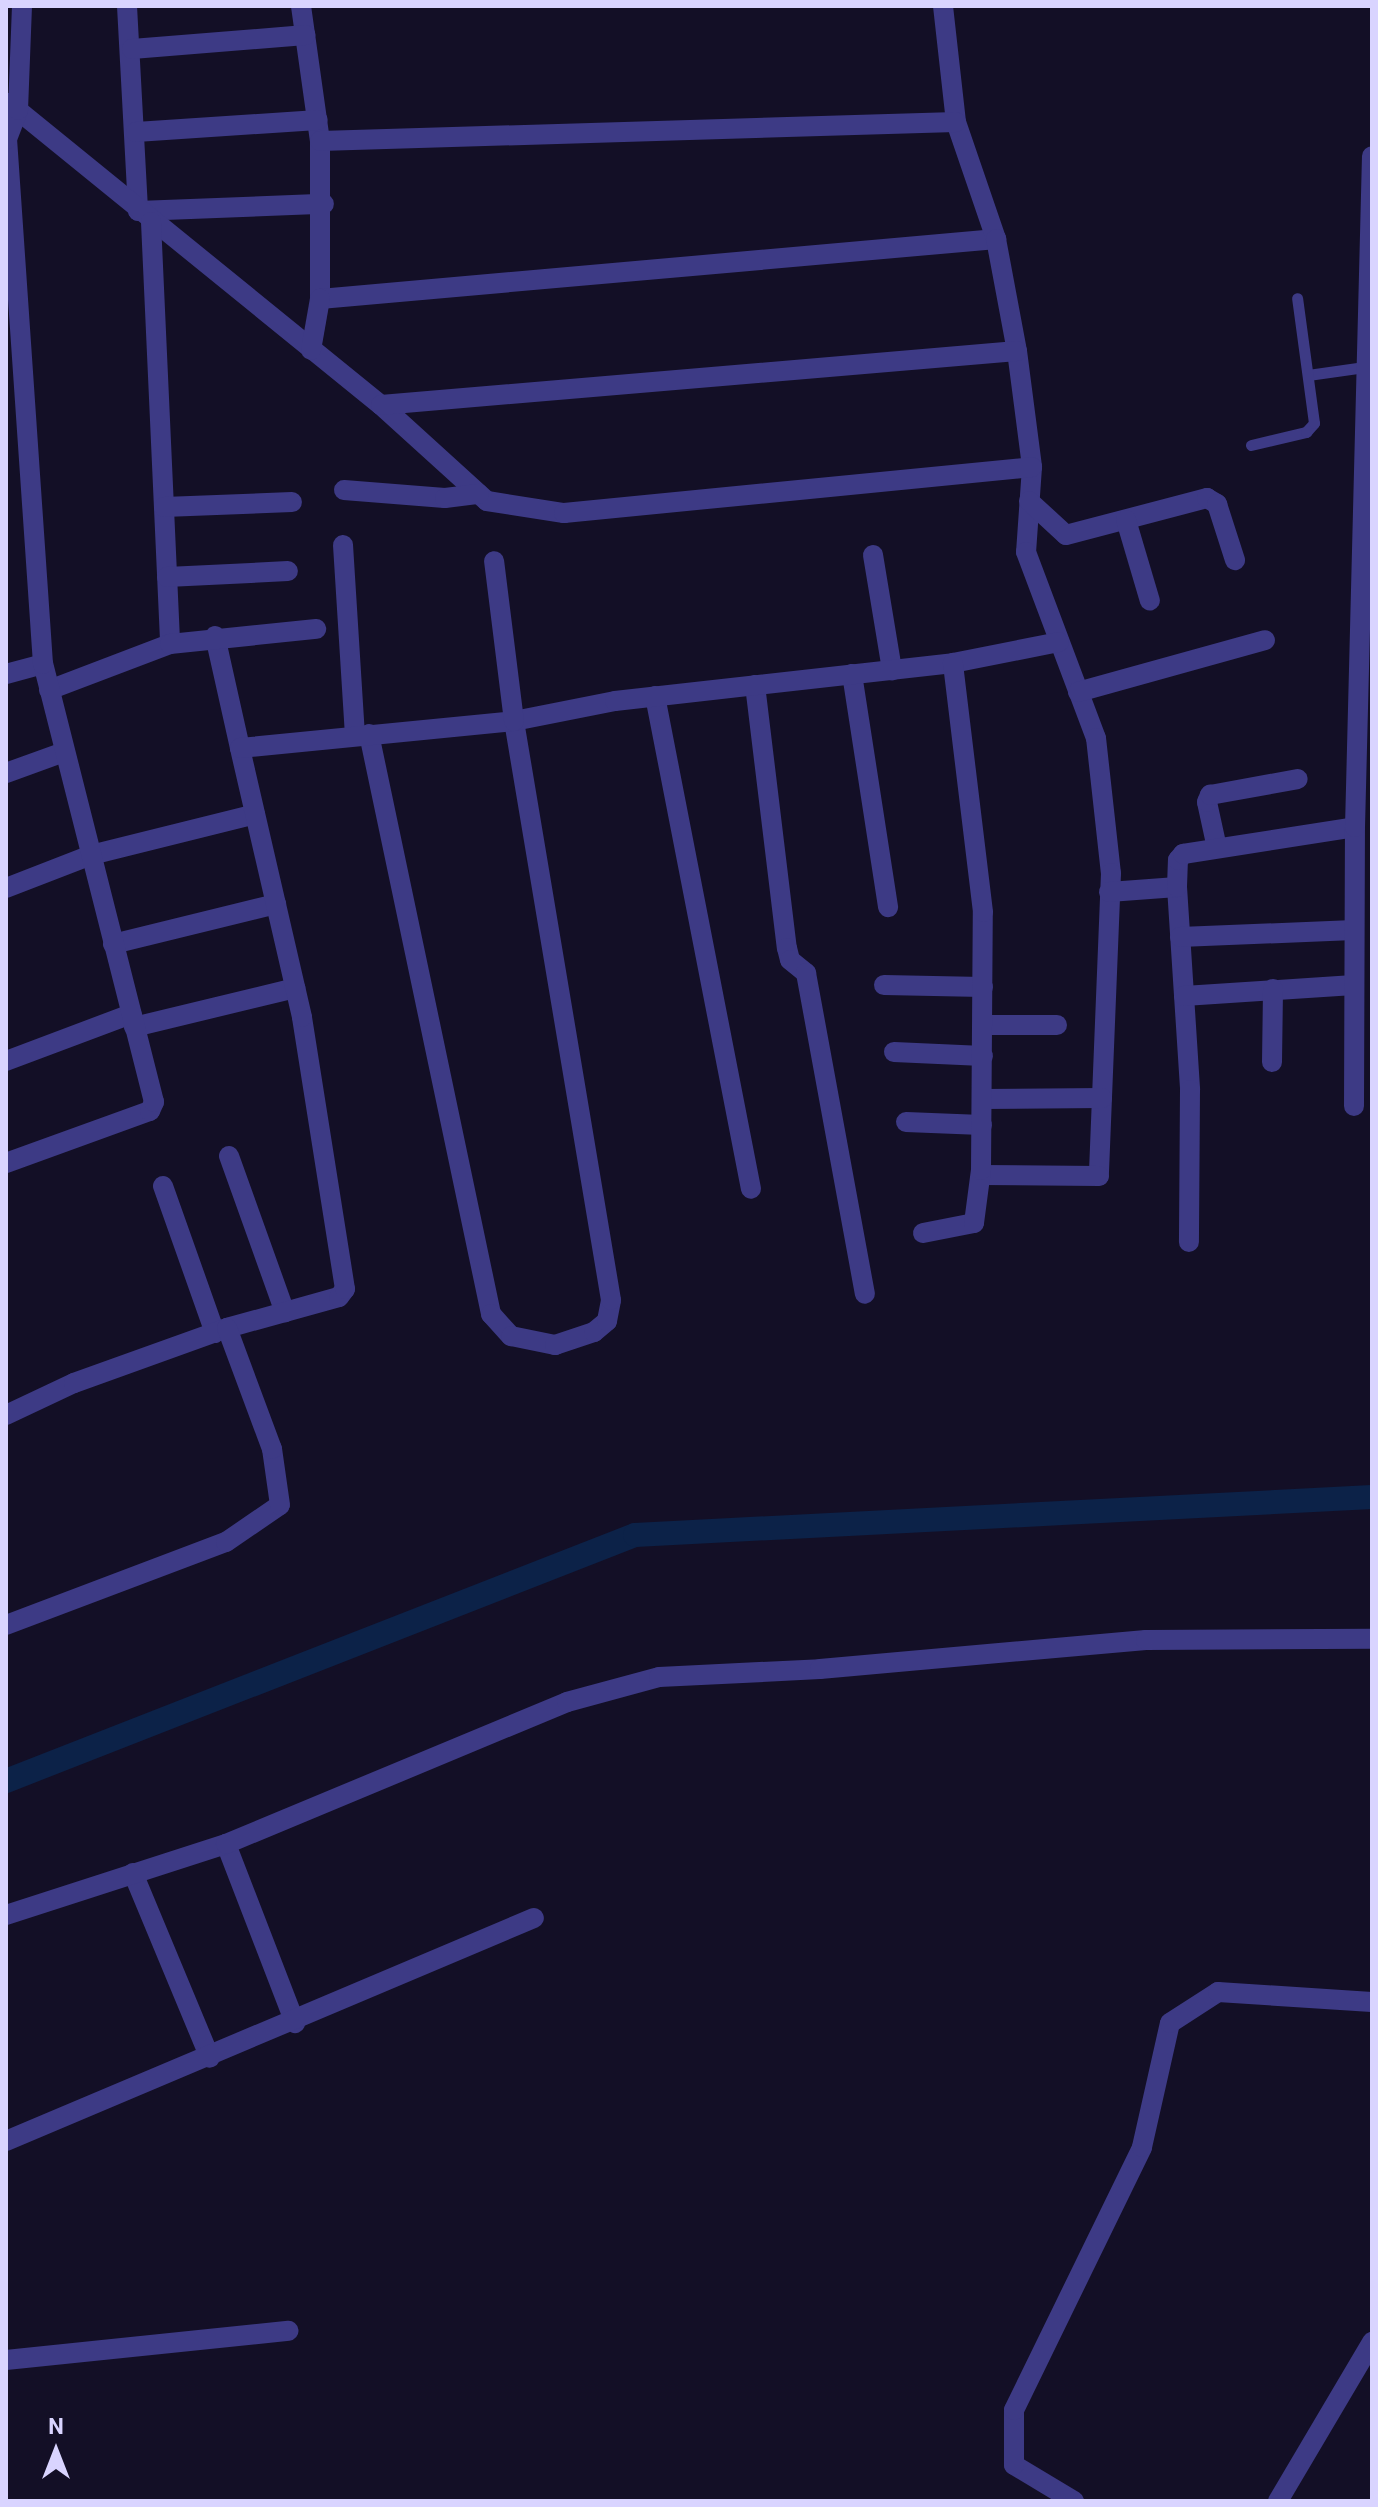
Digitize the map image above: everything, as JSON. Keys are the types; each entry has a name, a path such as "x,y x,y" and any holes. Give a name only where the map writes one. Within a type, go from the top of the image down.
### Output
{"street":[{"path":"6,1163 150,1111 154,1102 43,664 15,386 7,139 22,6"},
{"path":"127,6 145,216 170,644"},
{"path":"301,6 318,120 324,204 320,299 311,350"},
{"path":"943,6 956,122 996,239 1017,351 1032,467 1026,552 1096,738 1109,892 1099,1176 981,1175"},
{"path":"132,49 305,35"},
{"path":"12,106 381,405 479,494 515,509 564,513 1032,467"},
{"path":"136,132 318,120"},
{"path":"320,141 956,122"},
{"path":"1354,1106 1355,827 1364,367 1372,156"},
{"path":"145,216 324,204"},
{"path":"320,299 996,239"},
{"path":"381,405 1017,351"},
{"path":"344,490 445,498 479,494"},
{"path":"1029,501 1066,535 1202,498 1213,500 1235,560"},
{"path":"164,507 292,502"},
{"path":"1126,520 1150,601"},
{"path":"343,545 362,735 491,1314 511,1336 555,1345 594,1332 607,1321 611,1300 514,721 494,561"},
{"path":"873,555 892,670"},
{"path":"167,577 288,571"},
{"path":"49,690 170,644 215,636 316,629"},
{"path":"6,1415 74,1383 221,1331 339,1297 348,1282 295,988 215,636"},
{"path":"1078,692 1265,640"},
{"path":"240,748 514,721 655,696 953,663 1059,642"},
{"path":"923,1233 974,1223 981,1175 983,912 953,663"},
{"path":"6,674 43,664"},
{"path":"852,674 888,907"},
{"path":"755,685 787,948 790,960 806,973 865,1294"},
{"path":"655,696 751,1189"},
{"path":"6,773 64,752"},
{"path":"1217,848 1207,802 1210,795 1298,779"},
{"path":"6,888 91,855 255,814"},
{"path":"1189,1242 1178,860 1183,854 1355,827"},
{"path":"1109,892 1177,887"},
{"path":"113,944 276,904"},
{"path":"1180,937 1354,930"},
{"path":"884,985 983,987"},
{"path":"1184,996 1354,985"},
{"path":"7,1058 133,1020 295,988"},
{"path":"1272,1062 1273,989"},
{"path":"983,1025 1057,1025"},
{"path":"894,1052 983,1056"},
{"path":"982,1099 1102,1098"},
{"path":"906,1122 982,1125"},
{"path":"229,1156 285,1312"},
{"path":"6,1625 226,1542 280,1505 272,1449 163,1186"},
{"path":"6,1915 226,1844 567,1702 659,1677 820,1669 1146,1640 1372,1639"},
{"path":"226,1844 295,2023"},
{"path":"133,1873 210,2058"},
{"path":"6,2141 295,2023 534,1918"},
{"path":"1074,2501 1014,2465 1014,2410 1142,2147 1170,2023 1218,1992 1372,2002"},
{"path":"6,2360 289,2331"},
{"path":"1278,2501 1372,2342"}],"lane":[{"path":"1251,445 1310,428 1315,415 1297,298"},
{"path":"1308,375 1364,367"}],"waterway":[{"path":"6,1781 635,1535 1372,1497"}]}
